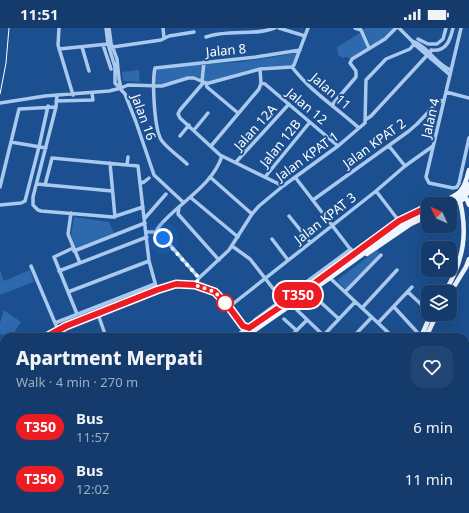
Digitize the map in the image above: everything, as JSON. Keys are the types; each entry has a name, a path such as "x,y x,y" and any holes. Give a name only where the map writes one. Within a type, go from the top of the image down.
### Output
{"main road":[{"path":"457,198 467,188 469,170"},
{"path":"452,197 460,192 468,183"},
{"path":"457,202 464,198 469,191"},
{"path":"460,192 469,205"},
{"path":"464,198 469,226 467,251"},
{"path":"245,333 249,328 308,288 399,221 421,210"},
{"path":"246,333 330,278 354,254 380,242 410,221 421,216"},
{"path":"354,254 362,258 411,224 421,219"},
{"path":"449,285 467,251 469,242"},
{"path":"454,285 469,259"},
{"path":"424,333 428,321"},
{"path":"428,333 434,321"}],"street":[{"path":"59,28 59,49 72,95"},
{"path":"106,28 108,44 115,67 116,83 109,91"},
{"path":"109,28 117,59 121,88"},
{"path":"163,28 164,38"},
{"path":"206,38 229,33 267,31 275,28"},
{"path":"279,28 305,36"},
{"path":"283,186 222,156 178,114 204,82 260,68 292,67 308,28"},
{"path":"355,28 361,30 369,48"},
{"path":"332,105 356,77 356,71 350,61 400,28 422,51 429,53 440,50"},
{"path":"418,40 428,44 437,44 443,39 446,28"},
{"path":"433,59 449,42 453,28"},
{"name":"Jalan 4","path":"461,28 426,177 427,182 453,188 457,187 469,138"},
{"path":"113,47 161,40 169,36 194,32"},
{"path":"413,42 429,53 433,59 450,75"},
{"path":"365,120 366,80 386,59 410,49 413,42"},
{"path":"59,49 108,44"},
{"path":"103,45 111,69"},
{"path":"82,47 89,71"},
{"name":"Jalan 8","path":"154,86 154,70 156,67 256,57 300,50"},
{"path":"422,51 422,60 433,59 451,70"},
{"name":"Jalan KPAT 1","path":"195,285 199,278 232,246 252,214 283,186 338,146 359,128 429,53"},
{"path":"204,62 204,82 207,87 238,114"},
{"name":"Jalan 11","path":"292,67 297,74 359,128"},
{"path":"211,146 259,89 261,83 260,68"},
{"name":"Jalan 16","path":"183,202 154,175 136,122 125,94 121,88 128,85 154,86 173,83 188,78 194,78 204,82"},
{"path":"116,83 121,88"},
{"name":"Jalan 12","path":"261,83 265,84 338,146"},
{"path":"154,86 156,121 160,137 165,144 187,164"},
{"path":"0,103 40,97 109,91 121,88"},
{"path":"446,92 469,98"},
{"path":"56,101 93,100 92,93"},
{"path":"57,96 56,107 32,202 33,205 41,211 115,217 143,206"},
{"name":"Jalan KPAT 2","path":"313,200 389,146 417,124 438,102 444,100"},
{"name":"Jalan 12A","path":"236,162 289,104"},
{"path":"0,187 19,109 48,106 56,107"},
{"path":"0,205 21,203 25,201 48,106"},
{"path":"194,130 208,113"},
{"name":"Jalan 12B","path":"265,177 310,122"},
{"path":"180,136 189,125"},
{"path":"11,142 46,148"},
{"path":"389,146 405,166"},
{"name":"Jalan KPAT 3","path":"229,307 376,191 405,166 433,146"},
{"path":"156,232 158,227 210,177 218,166 222,156"},
{"path":"127,165 128,157"},
{"path":"45,185 52,158 138,166 150,260 157,290"},
{"path":"110,163 115,217"},
{"path":"210,177 252,214"},
{"path":"255,320 282,300 354,254 295,177"},
{"path":"141,183 149,178"},
{"path":"37,184 112,191"},
{"path":"376,191 399,221"},
{"path":"145,218 166,194"},
{"path":"190,197 238,237"},
{"path":"179,206 178,214 219,260"},
{"path":"71,213 68,234 80,263"},
{"path":"289,216 310,242"},
{"path":"77,314 54,257 145,223"},
{"path":"146,232 156,232 170,245 199,278"},
{"path":"59,271 147,237"},
{"path":"272,239 288,260"},
{"path":"232,246 250,259 282,300"},
{"path":"345,292 381,254"},
{"path":"68,292 150,260"},
{"path":"31,266 58,330"},
{"path":"362,308 397,270"},
{"path":"330,278 387,332"},
{"path":"55,323 155,284"},
{"path":"53,333 157,290 176,284 195,285 215,292 229,307 243,326 249,328"},
{"path":"378,323 412,287"},
{"path":"408,292 421,304"},
{"path":"316,298 339,319"},
{"path":"326,333 356,302"},
{"path":"394,307 418,332"},
{"path":"297,310 320,333"},
{"path":"98,314 105,333"},
{"path":"357,333 372,317"},
{"path":"284,319 296,330"},
{"path":"293,333 307,320"},
{"path":"243,326 243,333"}],"shaded area":[{"path":"366,28 395,28 385,38 371,46 363,30"},
{"path":"360,33 367,48 350,58 343,58 338,55 337,47"},
{"path":"297,53 291,66 259,67 207,82 203,80 205,64 241,62"},
{"path":"200,64 202,66 201,78 193,76 160,85 155,82 155,70 158,68"},
{"path":"139,70 140,82 123,81 122,72"},
{"path":"74,217 109,222 114,233 76,248 71,235"},
{"path":"377,250 380,253 346,290 337,280"},
{"path":"0,270 4,281 30,270 34,282 0,295"},
{"path":"4,310 21,322 14,333 0,333 0,323"}],"tram line":[{"path":"0,94 6,63 9,28"}],"bus line":[{"name":"T350","path":"53,333 66,326 176,284 205,287 215,292 229,307 243,326 249,328 308,288 399,221 421,210"}],"route":[{"path":"163,238 199,278 195,285 205,287 215,292 229,307 225,303"}]}
